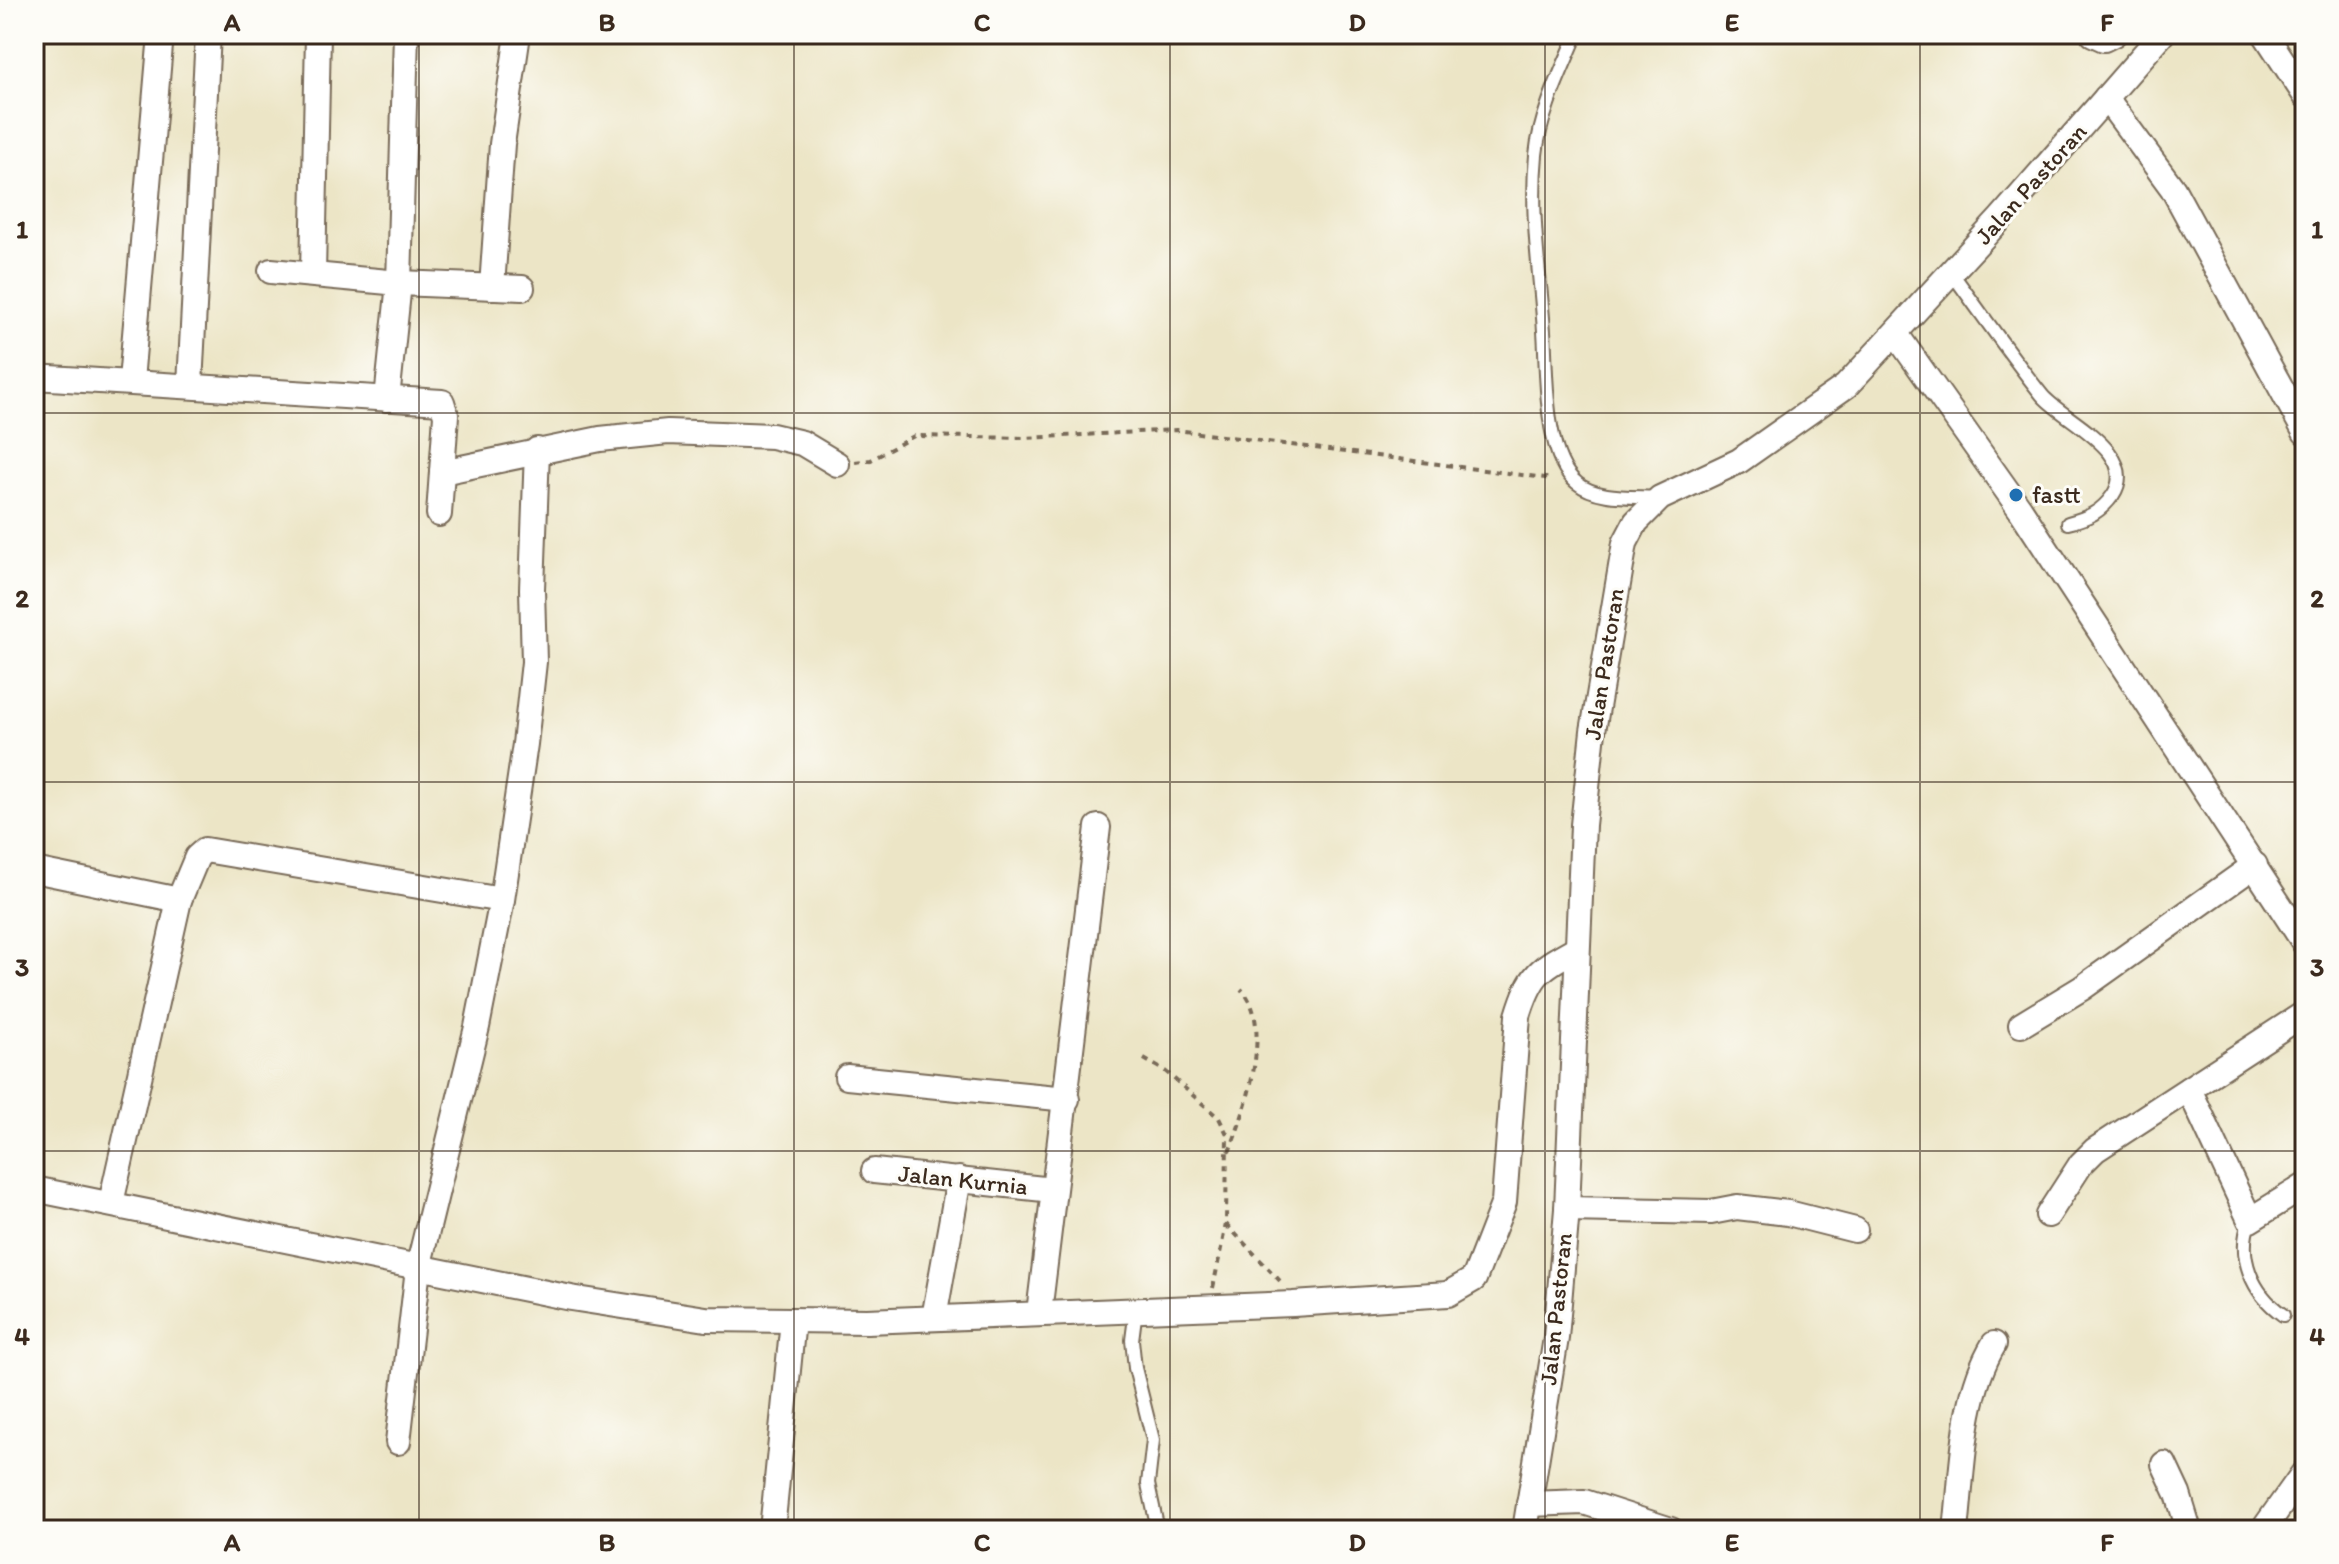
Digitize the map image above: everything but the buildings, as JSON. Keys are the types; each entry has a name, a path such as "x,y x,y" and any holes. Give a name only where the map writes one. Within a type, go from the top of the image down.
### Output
{"street":[{"path":"131,381 161,34"},
{"path":"190,385 208,34"},
{"path":"313,274 318,34"},
{"path":"387,399 399,283 406,34"},
{"path":"492,287 502,144 518,34"},
{"path":"2093,34 2104,39 2114,34"},
{"name":"Jalan Pastoran","path":"1525,1530 1556,1338 1567,1209 1577,948 1591,747 1613,597 1625,543 1636,522 1660,498 1739,461 1785,432 1846,386 1896,334 2162,34"},
{"path":"2265,34 2305,95"},
{"path":"2106,98 2173,189 2305,432"},
{"path":"271,271 399,283 522,288"},
{"path":"1896,334 2020,509 2305,944"},
{"path":"34,377 442,402 446,415 439,514"},
{"path":"442,472 537,450 668,432 745,434 802,443 837,464"},
{"path":"398,1442 418,1268 477,1027 502,900 534,662 532,589 537,450"},
{"path":"1039,1313 1098,827"},
{"path":"111,1203 179,900 197,857 205,850 502,900"},
{"path":"2021,1025 2082,988 2255,865"},
{"path":"34,870 179,900"},
{"path":"34,1189 571,1298 706,1319 934,1318 1293,1304 1448,1294 1474,1279 1504,1202 1518,1016 1525,993 1540,968 1577,948"},
{"path":"2048,1215 2081,1164 2095,1150 2305,1013"},
{"path":"847,1077 1067,1099"},
{"path":"2189,1089 2250,1220 2305,1186"},
{"name":"Jalan Kurnia","path":"874,1171 1053,1190"},
{"path":"934,1318 959,1179"},
{"path":"1567,1209 1680,1213 1737,1207 1788,1213 1855,1230"},
{"path":"772,1530 793,1320"},
{"path":"1956,1530 1974,1399 1982,1363 1994,1344"},
{"path":"2164,1464 2178,1494 2189,1530"},
{"path":"2263,1530 2305,1471"},
{"path":"1529,1504 1584,1502 1671,1530"}],"lane":[{"path":"1577,34 1555,85 1536,152 1533,224 1544,333 1544,392 1559,451 1576,483 1601,493 1660,498"},
{"path":"1951,272 2045,399 2103,445 2117,469 2116,489 2103,509 2068,523"},
{"path":"2250,1220 2244,1235 2249,1270 2268,1304 2283,1315"},
{"path":"1136,1309 1132,1340 1135,1368 1153,1440 1148,1484 1158,1530"}],"path":[{"path":"837,464 871,460 914,436 1026,438 1176,430 1576,483"},
{"path":"1228,1155 1243,1118 1258,1046 1257,1015 1241,989"},
{"path":"1144,1059 1165,1071 1219,1118 1227,1134 1226,1224 1213,1280 1212,1307"},
{"path":"1226,1224 1279,1276 1293,1304"}],"place":[{"name":"fastt","path":"2016,495"}]}
